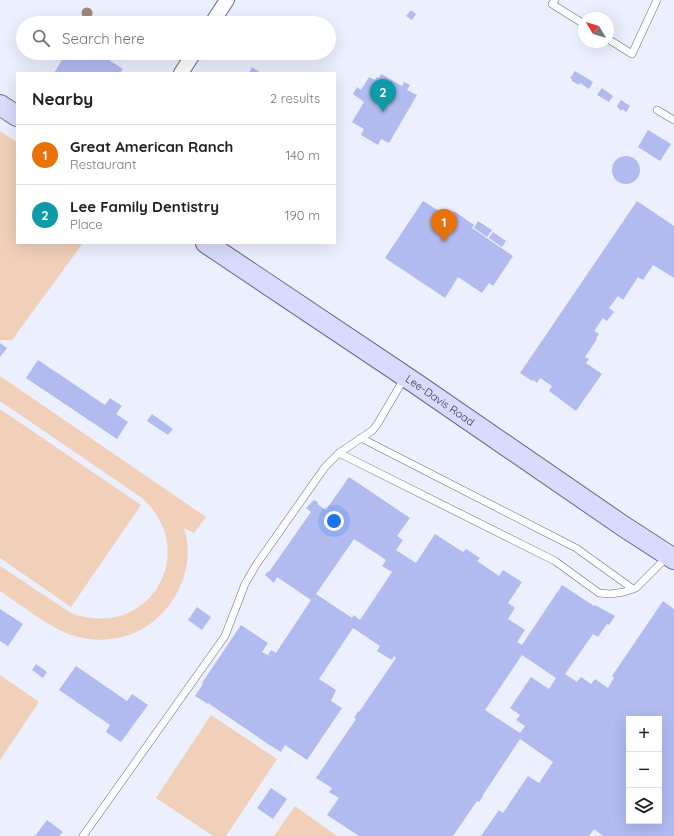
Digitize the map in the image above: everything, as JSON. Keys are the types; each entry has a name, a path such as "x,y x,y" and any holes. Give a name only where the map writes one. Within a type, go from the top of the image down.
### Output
{"main road":[{"path":"0,105 16,115"},
{"name":"Lee-Davis Road","path":"207,244 671,557"}],"street":[{"path":"217,16 227,0"},
{"path":"182,72 189,60"}],"lane":[{"path":"555,0 552,4 578,20"},
{"path":"614,43 632,54 656,0"},
{"path":"657,110 674,120"},
{"path":"83,836 225,636 245,584 256,565 325,467 339,453 373,430 405,376"},
{"path":"361,438 576,548 633,589"},
{"path":"339,453 554,561 599,593 610,594 636,588 671,557"}],"shaded area":[{"path":"0,131 16,141 16,244 82,244 12,340 0,340"},
{"path":"0,376 206,517 194,533 184,528 187,544 187,561 184,577 178,592 169,606 144,628 122,637 109,639 82,638 66,633 46,623 0,591 0,566 71,613 99,619 123,615 143,604 158,587 166,566 167,543 159,520 142,498 0,401"},
{"path":"0,409 141,505 71,607 0,558"},
{"path":"0,675 39,702 0,760"},
{"path":"211,715 277,759 226,836 213,836 156,798"},
{"path":"295,806 337,836 274,836"}],"building":[{"path":"411,10 416,14 412,20 406,16"},
{"path":"62,60 109,60 123,69 121,72 55,72"},
{"path":"252,67 260,72 250,72"},
{"path":"575,71 593,82 589,89 580,83 579,85 572,81 570,78"},
{"path":"381,74 402,86 404,82 410,85 407,90 417,95 389,143 381,139 378,145 361,135 364,129 352,122 364,102 353,94 357,87 361,90 369,77 375,80 377,77 379,78"},
{"path":"602,88 613,96 609,102 597,95"},
{"path":"621,100 630,106 626,112 622,109 621,111 617,106"},
{"path":"648,130 671,144 660,161 638,147"},
{"path":"626,156 636,160 640,170 636,180 626,184 616,180 612,170 616,160"},
{"path":"423,201 444,214 446,210 452,214 454,211 474,225 472,228 513,256 493,286 489,283 482,293 458,277 445,298 385,258"},
{"path":"637,201 674,226 674,278 653,265 643,280 638,277 623,300 618,296 609,308 614,312 607,321 603,318 594,331 599,334 585,357 589,359 586,363 602,374 576,411 549,391 552,386 540,378 537,383 533,380 532,381 520,373"},
{"path":"478,221 492,230 487,237 474,228"},
{"path":"493,232 506,241 502,247 489,238"},
{"path":"0,343 7,348 0,357"},
{"path":"38,360 105,405 110,398 122,406 116,414 128,422 117,439 26,378"},
{"path":"152,414 173,429 168,435 147,421"},
{"path":"349,477 410,518 397,536 403,540 396,550 416,563 435,534 463,552 466,549 480,558 477,561 499,576 503,570 522,582 508,603 515,608 508,619 525,630 517,642 522,645 562,585 594,606 595,605 615,616 598,637 593,634 565,674 577,682 581,677 591,684 595,679 608,688 614,678 612,676 663,601 674,609 674,836 603,836 594,829 589,836 481,836 499,810 503,813 528,776 539,783 553,762 520,739 479,802 477,801 453,836 359,836 327,815 339,798 329,792 332,788 316,778 356,719 354,718 358,711 359,712 396,658 394,656 392,660 377,651 380,646 353,628 319,679 336,690 331,701 342,708 307,760 285,745 281,752 208,703 195,696 241,625 268,643 262,652 275,659 268,655 271,650 276,653 311,600 277,577 274,583 265,575 268,571 269,572 311,512 306,508 314,500 318,502 317,504 326,510","holes":["354,539 386,560 382,566 392,572 360,620 354,615 352,618 316,594","522,655 556,678 549,689 531,677 510,708 520,715 516,720 525,726 520,733 485,710"]},
{"path":"197,607 211,617 202,630 188,620"},
{"path":"0,609 23,624 8,646 0,641"},
{"path":"36,664 47,672 43,678 32,670"},
{"path":"76,666 127,701 132,694 148,705 121,742 106,732 110,725 59,690"},
{"path":"271,788 287,799 273,819 257,808"},
{"path":"47,820 63,832 59,836 35,836"}],"place":[{"name":"Lee Family Dentistry","path":"383,112"},
{"name":"Great American Ranch","path":"444,242"}]}
